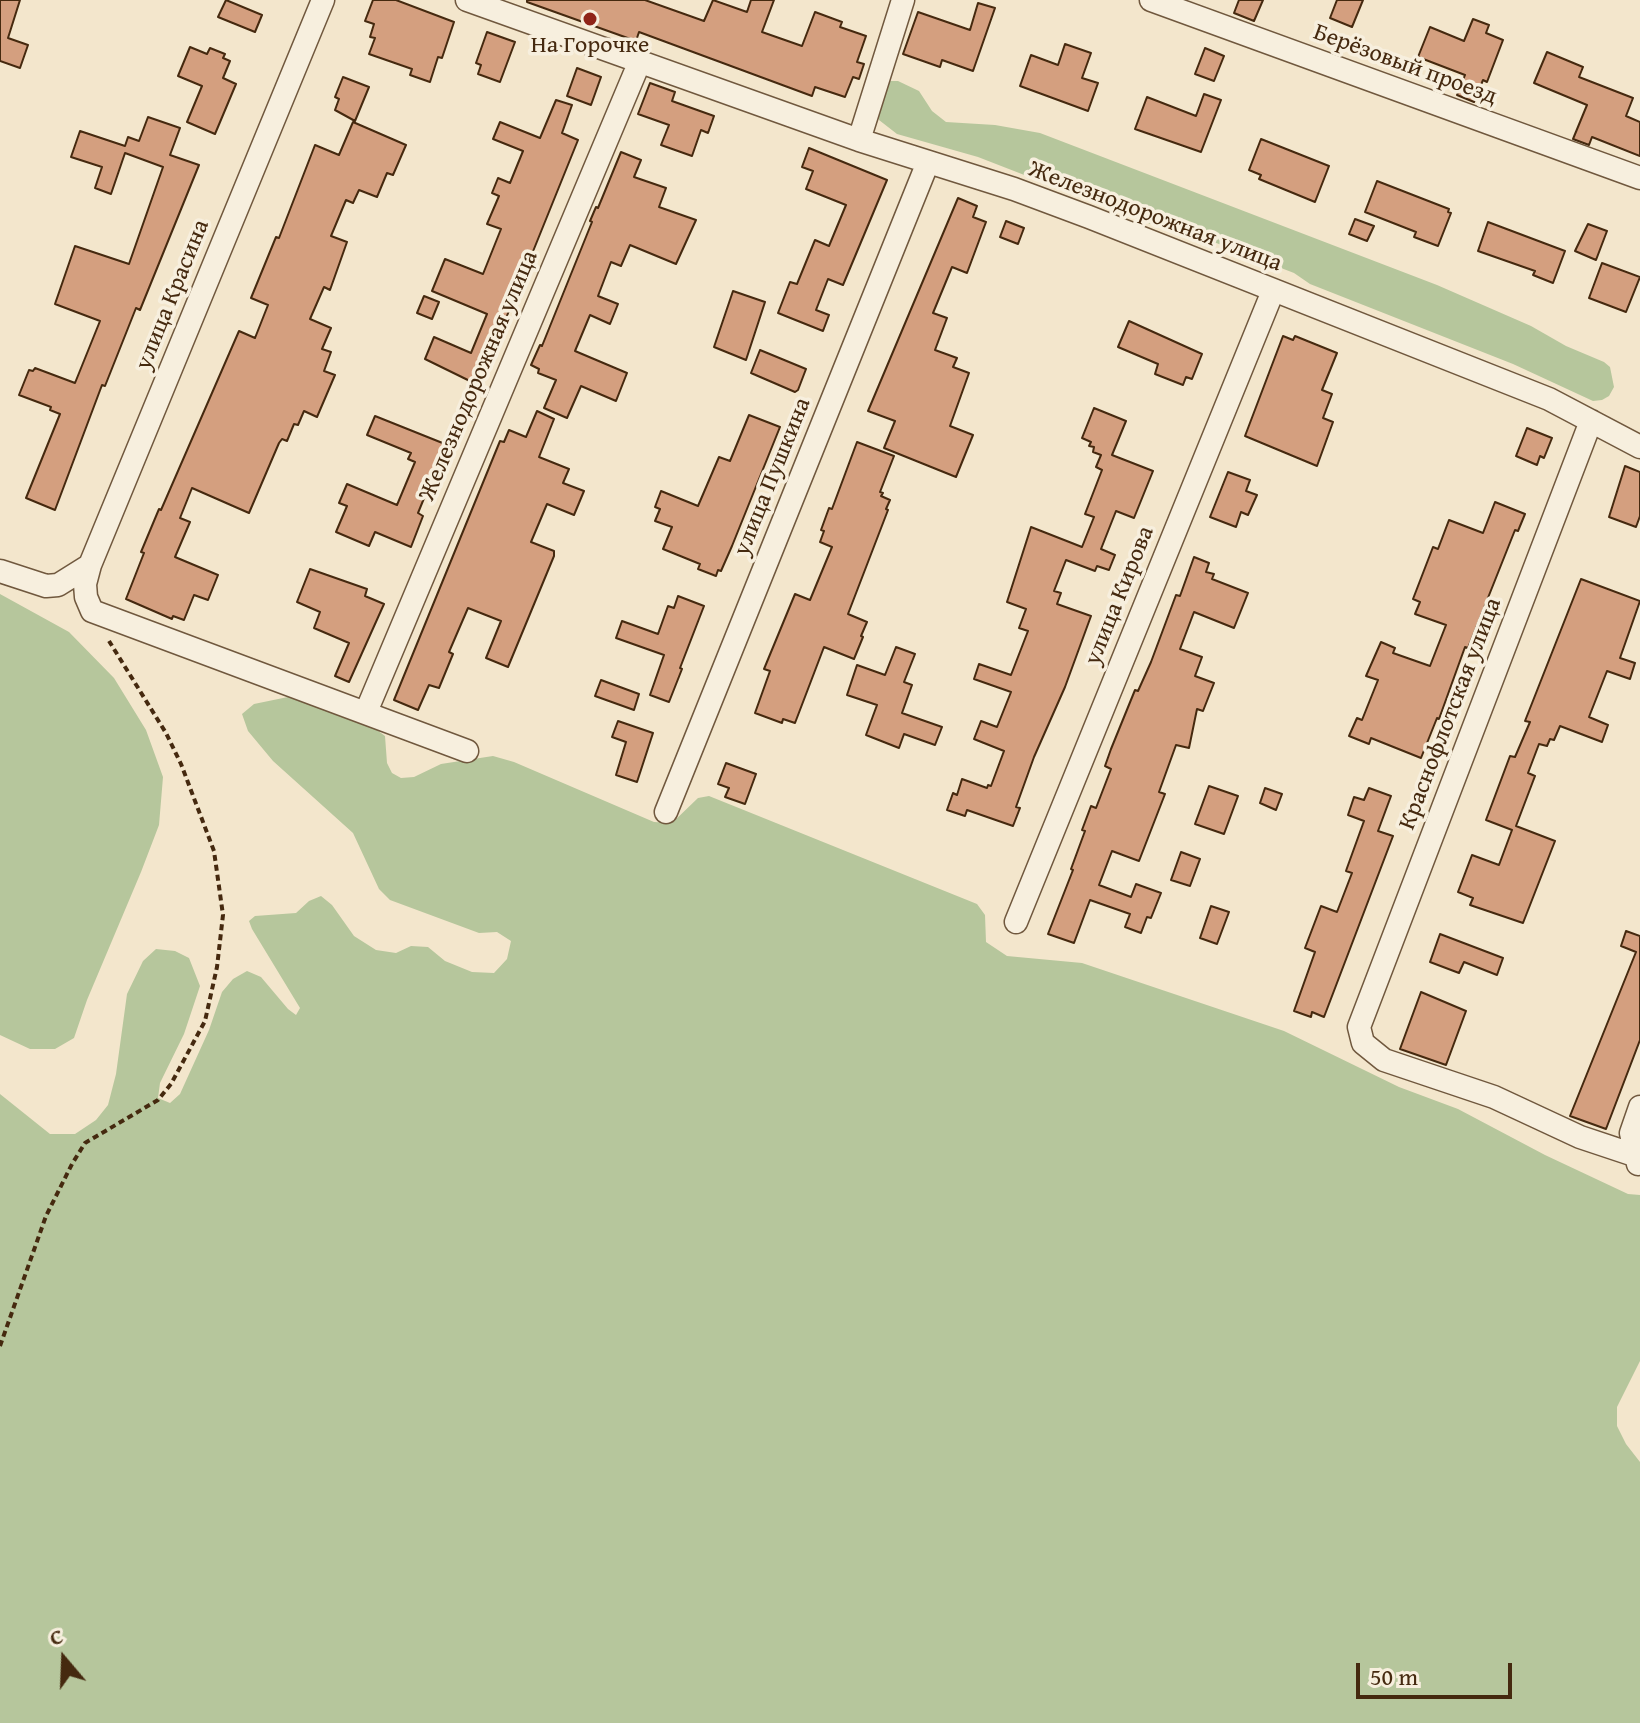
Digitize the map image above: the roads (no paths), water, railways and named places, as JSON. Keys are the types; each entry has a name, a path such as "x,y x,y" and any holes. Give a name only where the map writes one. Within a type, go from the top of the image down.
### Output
{"street":[{"name":"улица Красина","path":"323,0 90,565 85,584 92,611 366,712"},
{"name":"Железнодорожная улица","path":"467,0 859,140 1045,200 1538,395 1640,447"},
{"path":"859,140 903,0"},
{"name":"Берёзовый проезд","path":"1151,0 1640,178"},
{"name":"Железнодорожная улица","path":"366,712 640,61"},
{"name":"улица Пушкина","path":"666,812 928,162"},
{"name":"улица Кирова","path":"1016,922 1273,291"},
{"name":"Краснофлотская улица","path":"1591,421 1359,1027 1363,1043 1384,1060 1494,1097 1638,1161"},
{"path":"0,571 46,586 58,585 90,565"},
{"path":"366,712 467,751"},
{"path":"1638,1161 1631,1133 1640,1107"}],"place":[{"name":"На Горочке","path":"590,19"}]}
